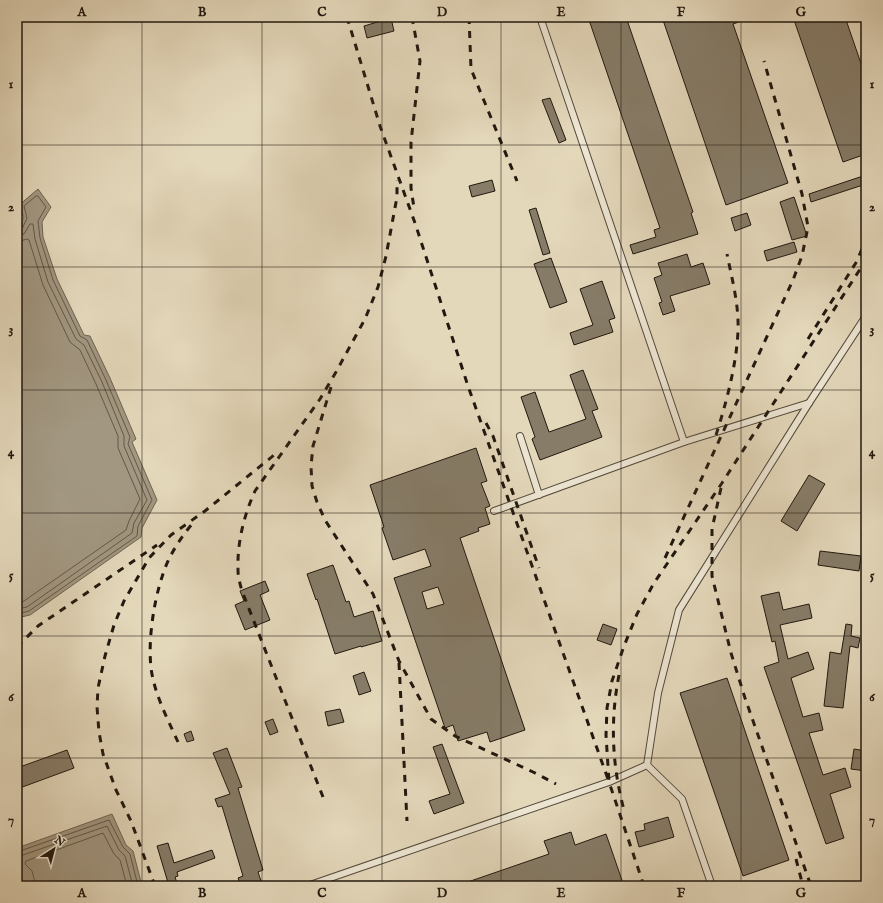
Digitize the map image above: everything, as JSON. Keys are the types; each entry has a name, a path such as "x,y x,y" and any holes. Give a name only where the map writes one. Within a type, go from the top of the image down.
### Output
{"lane":[{"path":"540,17 684,442"},
{"path":"647,765 658,692 679,610 809,403 866,316"},
{"path":"494,511 684,442 809,403"},
{"path":"520,436 539,495"},
{"path":"307,886 609,782 647,765"},
{"path":"647,765 682,799 712,886"}],"water":[{"path":"38,189 51,207 42,222 43,237 57,279 84,335 90,336 110,378 136,439 132,442 157,500 142,528 141,537 30,615 17,618 17,230 24,217 18,206"},
{"path":"112,814 126,845 133,851 142,886 22,886 17,873 17,848"}],"building":[{"path":"588,17 626,17 693,212 691,213 698,234 633,254 630,245 656,237 654,230 660,228"},
{"path":"662,17 750,17 733,24 788,183 726,205"},
{"path":"793,17 845,17 866,78 866,154 843,162"},
{"path":"391,18 394,31 367,38 364,26"},
{"path":"550,98 566,140 559,143 542,100"},
{"path":"866,175 866,184 811,202 809,194"},
{"path":"492,180 495,191 472,197 469,186"},
{"path":"794,197 807,236 792,240 780,202"},
{"path":"536,208 550,253 543,255 529,210"},
{"path":"747,213 751,225 735,231 731,218"},
{"path":"794,242 797,252 767,261 764,251"},
{"path":"687,254 691,267 703,263 710,284 670,296 675,311 663,315 659,303 662,302 654,278 662,275 658,263"},
{"path":"551,258 567,302 550,308 534,264"},
{"path":"602,281 615,318 609,320 613,332 574,345 570,333 593,325 580,289"},
{"path":"583,370 598,409 592,411 602,437 540,460 532,439 535,437 521,397 535,392 549,432 586,419 570,375"},
{"path":"476,448 487,481 481,483 490,506 485,508 490,524 478,528 479,531 460,538 525,730 490,742 487,732 458,741 453,725 445,728 394,578 431,566 425,549 393,560 370,485","holes":["438,587 444,604 427,609 422,592"]},
{"path":"809,475 825,484 797,531 781,521"},
{"path":"820,551 861,556 859,571 818,565"},
{"path":"333,565 346,602 349,601 354,617 373,611 382,641 335,654 307,574"},
{"path":"265,581 269,591 260,595 270,620 245,630 235,605 244,601 240,591"},
{"path":"779,592 783,610 809,604 812,618 780,625 788,659 808,652 814,669 791,678 803,717 819,713 823,730 809,733 823,775 845,768 851,787 830,794 844,838 826,844 764,667 779,662 775,641 772,642 761,596"},
{"path":"603,624 617,629 611,645 597,640"},
{"path":"846,624 852,625 851,636 860,638 858,648 850,646 843,708 824,706 830,652 841,654"},
{"path":"364,672 371,691 359,695 353,676"},
{"path":"727,678 789,860 743,876 680,693"},
{"path":"340,709 344,722 328,726 325,712"},
{"path":"273,719 278,732 270,735 265,722"},
{"path":"191,731 194,740 187,742 184,734"},
{"path":"442,744 464,803 434,814 429,801 450,794 433,747"},
{"path":"227,748 242,787 238,788 263,870 258,872 261,881 245,886 241,886 238,878 243,876 222,806 218,807 215,799 230,794 213,753"},
{"path":"854,749 866,751 866,771 851,769"},
{"path":"67,750 74,768 17,789 17,768"},
{"path":"668,817 674,837 639,847 635,832 645,830 644,824"},
{"path":"571,832 575,845 606,834 624,886 459,886 549,854 544,841"},
{"path":"168,843 174,863 212,850 215,858 177,872 178,876 175,877 178,886 169,886 157,846"}],"railway":[{"path":"347,17 380,126 415,223 468,386 609,782"},
{"path":"412,17 420,61 411,142 411,188 414,208"},
{"path":"469,17 471,69 517,181"},
{"path":"665,558 793,280 802,256 808,227 802,194 764,61"},
{"path":"323,797 242,591 238,573 240,539 255,491 320,399 365,319 378,287 386,256 397,197 397,180"},
{"path":"808,339 857,261 866,239"},
{"path":"716,435 724,410 736,356 738,330 736,302 727,254"},
{"path":"644,886 609,782 606,735 607,708 612,681 624,646 637,614 654,583 722,483 866,260"},
{"path":"331,387 313,446 311,466 312,486 325,520 373,594 399,661 431,719 455,736 556,784"},
{"path":"486,423 493,436 539,568"},
{"path":"155,886 131,821 116,790 103,754 97,707 98,688 105,656 114,625 124,601 149,558 171,535 205,511 279,451"},
{"path":"721,488 712,529 712,576 731,653 745,698 811,886"},
{"path":"178,742 155,687 151,668 150,642 153,614 164,570 174,549 192,524"},
{"path":"17,647 38,626 157,545"},
{"path":"399,663 407,821"},
{"path":"619,675 613,726 617,776 624,810"},
{"path":"796,859 803,886"}]}
